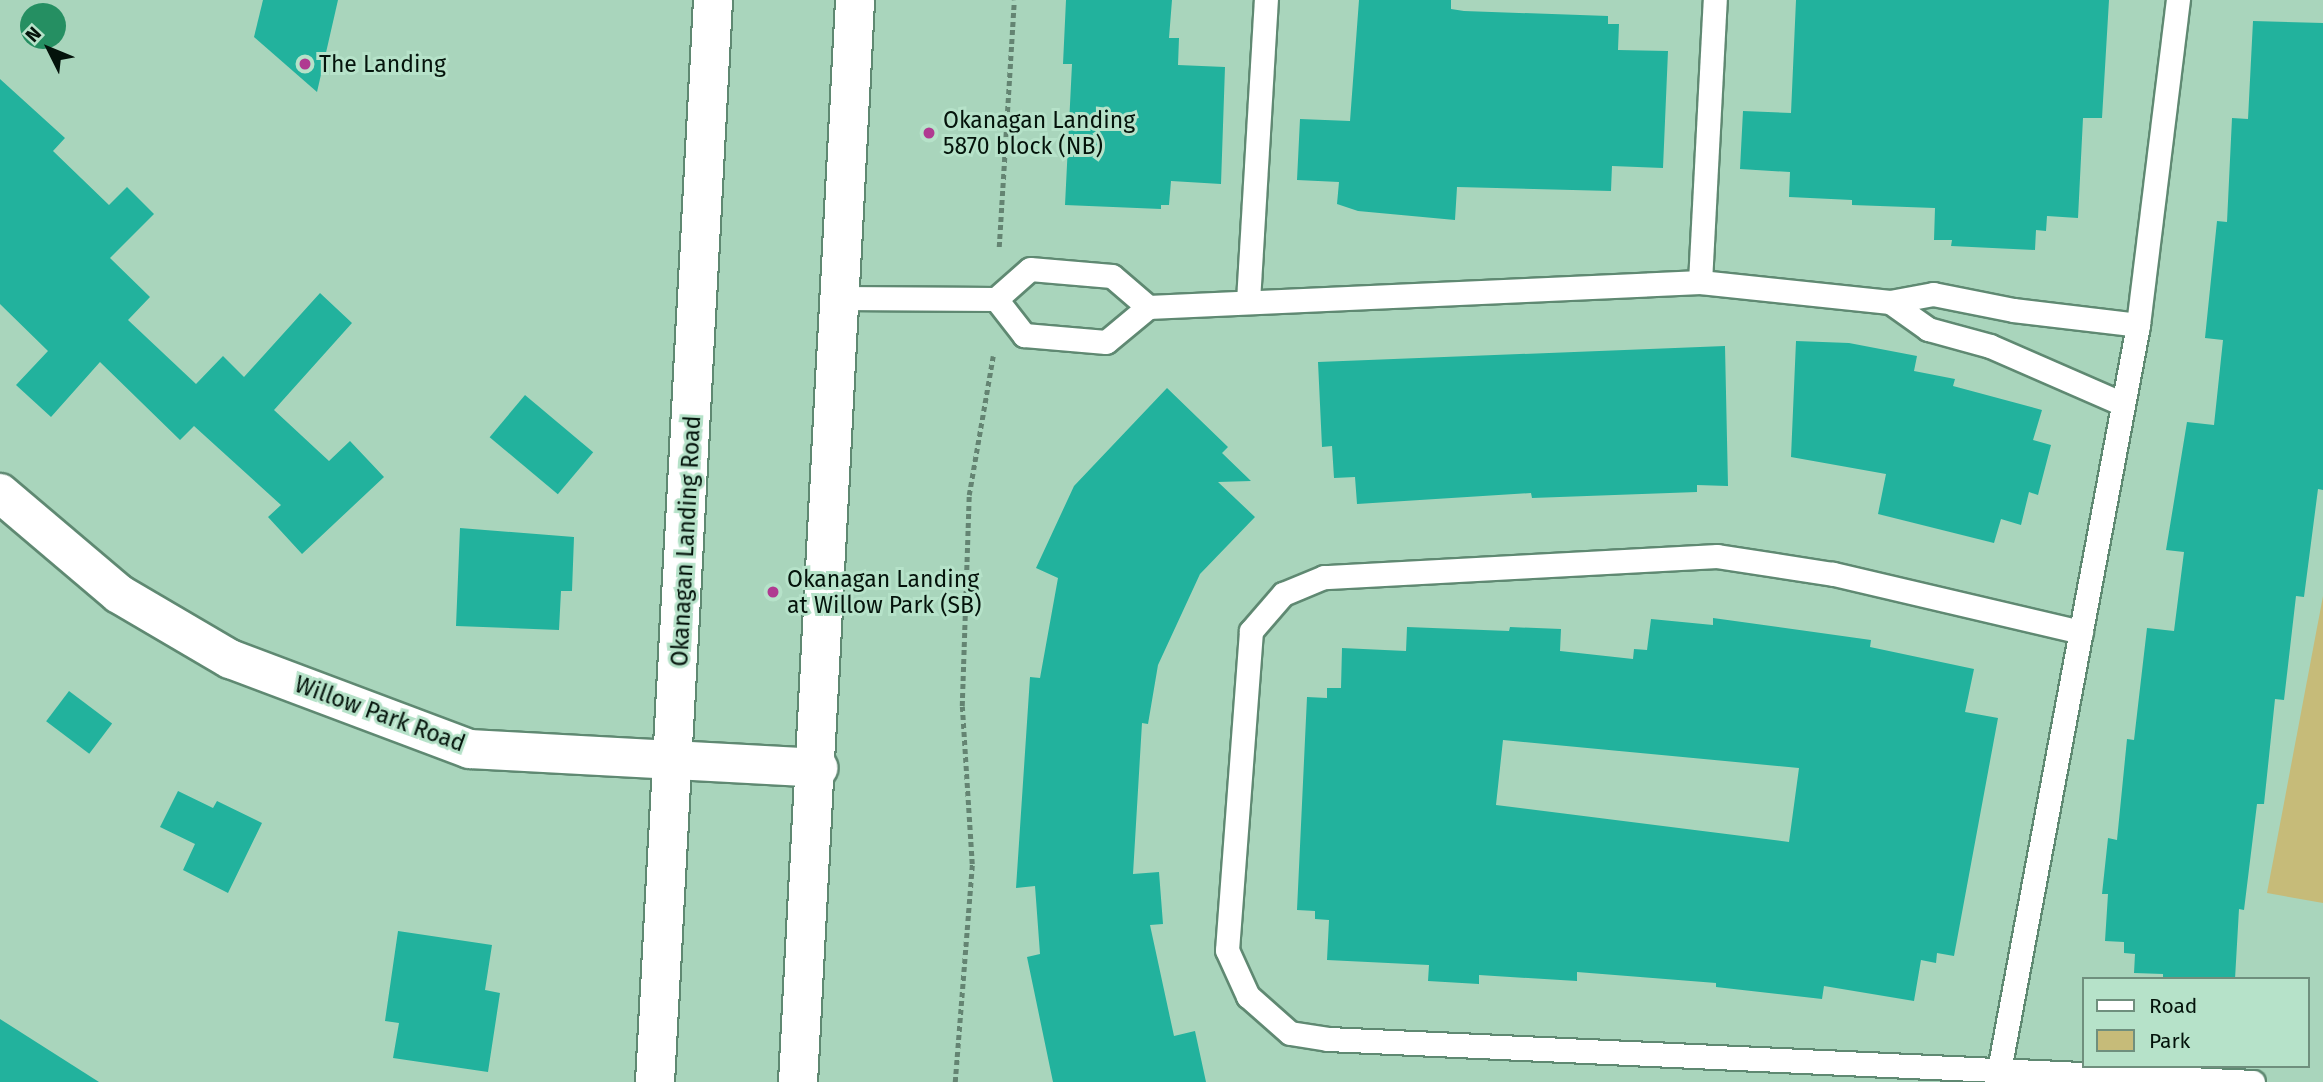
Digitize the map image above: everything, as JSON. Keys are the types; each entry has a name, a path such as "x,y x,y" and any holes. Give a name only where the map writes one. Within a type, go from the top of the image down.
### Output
{"street":[{"name":"Okanagan Landing Road","path":"656,1082 713,0"},
{"path":"798,1082 818,768 855,0"},
{"name":"Willow Park Road","path":"0,493 119,594 230,659 470,749 818,768"}],"lane":[{"path":"1248,301 1266,0"},
{"path":"1700,282 1715,0"},
{"path":"1999,1070 2138,325 2178,0"},
{"path":"840,298 996,299 1030,270 1112,276 1148,307"},
{"path":"996,299 1024,335 1106,342 1148,307 1700,282 1890,302 1933,294 2013,310 2138,325"},
{"path":"1890,302 1928,328 1990,346 2123,404"},
{"path":"2081,632 1833,574 1717,556 1324,577 1283,594 1251,631 1227,950 1248,996 1290,1033 1328,1039 2253,1082"}],"path":[{"path":"998,251 1014,0"},
{"path":"955,1082 972,864 962,706 969,495 993,355"}],"green space":[{"path":"2323,596 2323,903 2267,893"}],"shaded area":[{"path":"43,3 59,10 66,26 59,42 43,49 27,42 20,26 27,10"}],"building":[{"name":"The Landing","path":"263,0 338,0 317,92 254,37"},
{"path":"1066,0 1172,0 1169,38 1179,38 1178,65 1225,67 1221,184 1171,181 1169,205 1161,205 1161,209 1065,205 1072,64 1063,64"},
{"path":"1359,0 1451,0 1451,9 1464,11 1608,16 1608,24 1619,24 1618,50 1668,51 1663,168 1612,166 1611,191 1457,187 1455,220 1358,211 1337,204 1339,182 1297,180 1300,119 1350,121"},
{"path":"1796,0 2109,0 2102,118 2083,118 2078,218 2047,216 2046,231 2036,230 2035,250 1951,246 1952,240 1934,240 1935,208 1852,205 1852,200 1789,197 1790,172 1740,169 1743,111 1791,113"},
{"path":"2253,21 2323,23 2323,490 2318,489 2304,597 2296,596 2284,700 2275,699 2264,804 2257,804 2244,910 2239,909 2235,977 2163,977 2163,974 2134,973 2135,954 2124,953 2124,942 2105,941 2108,894 2102,894 2108,838 2117,840 2127,739 2134,740 2147,628 2174,631 2184,552 2166,550 2187,422 2214,425 2223,340 2205,338 2217,221 2227,222 2232,118 2248,119"},
{"path":"0,79 65,138 53,151 109,205 127,187 154,214 110,258 150,297 128,320 196,384 223,356 244,377 320,293 352,323 274,410 329,461 350,441 384,477 302,554 268,517 281,505 194,426 180,440 100,362 51,417 16,385 48,351 0,304"},
{"path":"1796,341 1849,343 1917,356 1914,371 1955,379 1953,386 2042,410 2033,440 2051,445 2038,495 2029,492 2021,525 2001,519 1994,543 1878,514 1886,474 1791,457"},
{"path":"1725,346 1728,486 1697,485 1697,492 1532,498 1531,493 1357,504 1355,477 1334,478 1332,446 1322,447 1318,362"},
{"path":"1167,388 1228,447 1222,453 1251,481 1218,482 1255,517 1200,574 1158,665 1148,724 1142,723 1133,874 1159,872 1163,924 1150,925 1174,1036 1195,1031 1206,1082 1053,1082 1027,957 1040,954 1035,886 1016,888 1030,677 1040,678 1058,578 1036,568 1074,486"},
{"path":"525,395 593,452 558,494 490,437"},
{"path":"460,528 574,537 572,591 561,591 559,630 456,626"},
{"path":"1713,618 1871,640 1870,647 1974,669 1965,712 1998,718 1954,956 1937,953 1936,963 1921,960 1914,1001 1824,986 1822,999 1716,987 1716,983 1577,972 1577,981 1479,975 1479,984 1428,981 1429,965 1327,960 1329,920 1315,919 1315,911 1297,910 1307,697 1327,698 1327,688 1341,688 1342,648 1406,651 1407,627 1509,631 1510,627 1561,629 1560,651 1633,659 1634,649 1647,650 1651,619 1713,625","holes":["1503,740 1799,768 1789,842 1496,805"]},
{"path":"69,691 112,723 89,754 46,721"},
{"path":"178,791 213,808 217,801 262,823 228,893 183,870 195,844 160,827"},
{"path":"398,931 492,945 485,990 500,993 488,1072 393,1058 399,1023 385,1021"},
{"path":"0,1019 99,1082 0,1082"}],"place":[{"name":"The Landing","path":"305,64"},
{"name":"Okanagan Landing 5870 block (NB)","path":"929,133"},
{"name":"Okanagan Landing at Willow Park (SB)","path":"773,592"}]}
